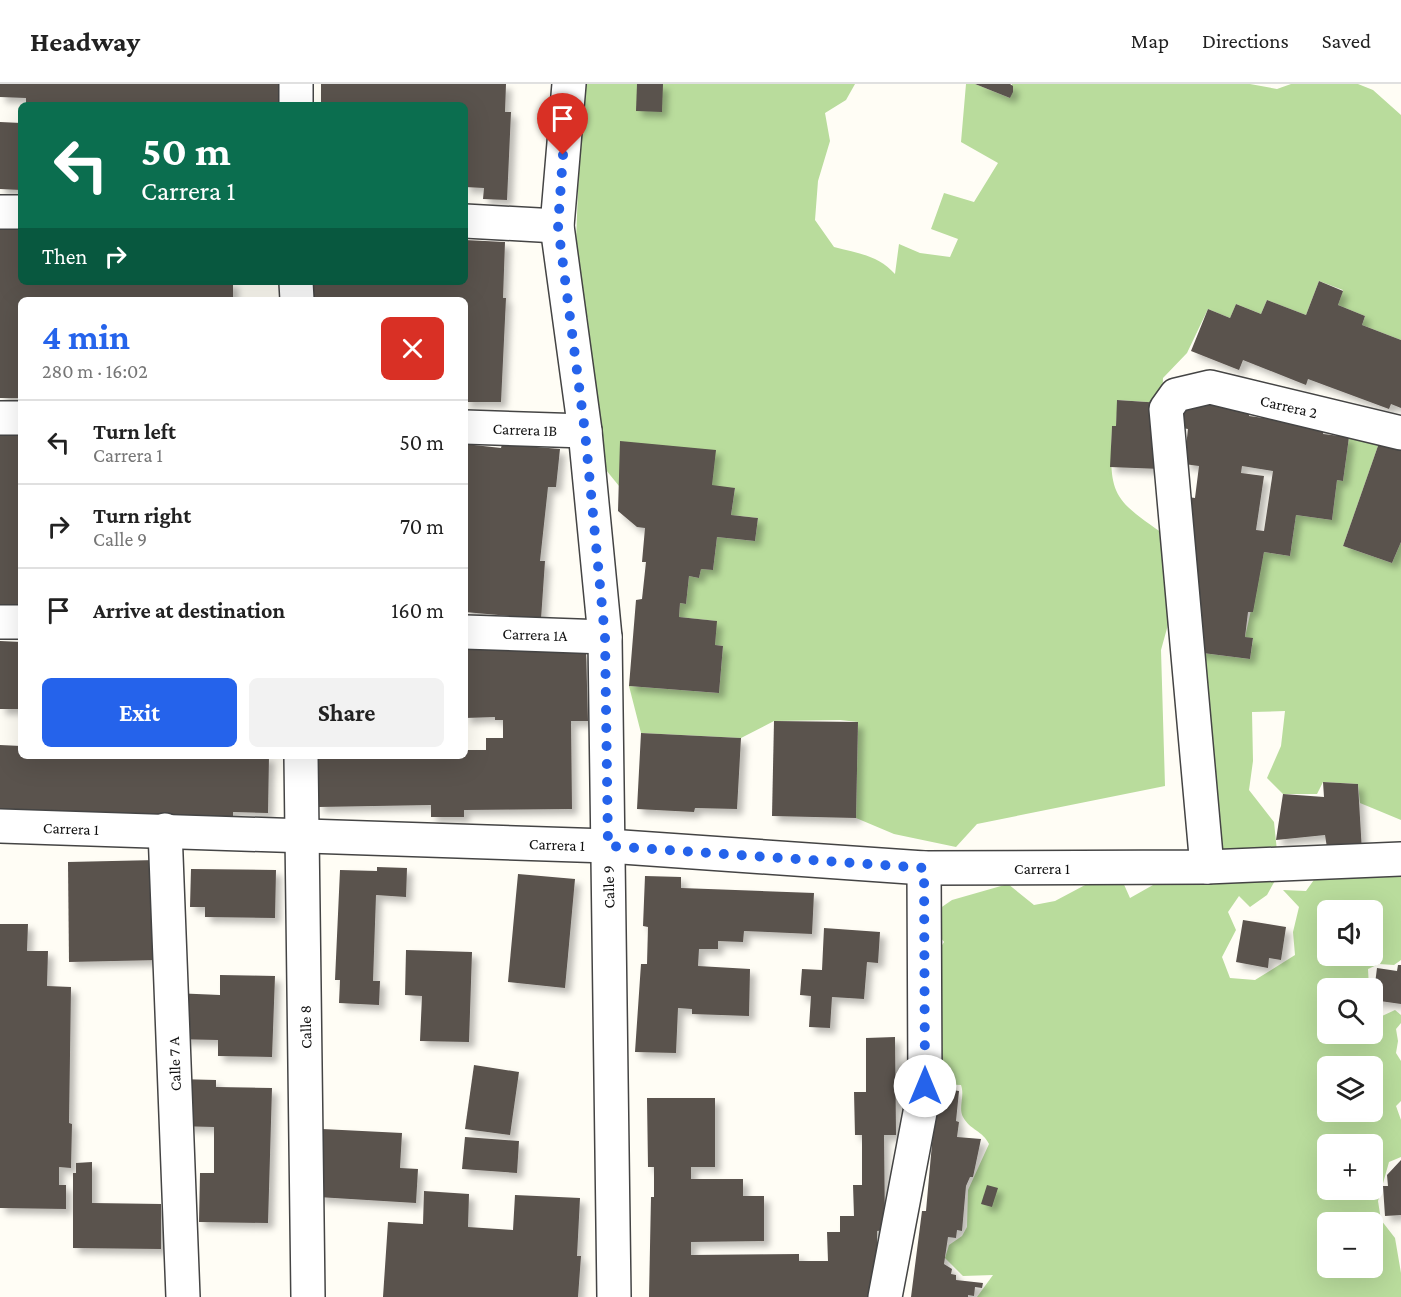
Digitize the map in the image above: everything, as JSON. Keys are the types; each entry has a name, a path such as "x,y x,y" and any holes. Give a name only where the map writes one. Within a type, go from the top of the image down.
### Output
{"street":[{"path":"296,84 296,102"},
{"name":"Calle 9","path":"569,84 558,226 585,432 605,637 615,1297"},
{"path":"0,212 18,212"},
{"path":"468,222 558,226"},
{"name":"Carrera 2","path":"1207,867 1166,409 1176,395 1210,387 1401,433"},
{"path":"0,418 18,418"},
{"name":"Carrera 1B","path":"468,427 585,432"},
{"path":"0,622 18,622"},
{"name":"Carrera 1A","path":"468,632 605,637"},
{"name":"Calle 8","path":"301,759 308,1297"},
{"name":"Carrera 1","path":"0,826 302,834 608,846 924,868 1207,867 1401,859"},
{"name":"Calle 7 A","path":"165,830 183,1297"},
{"path":"885,1297 925,1086 924,868"}],"green space":[{"path":"582,84 855,84 846,100 825,113 830,141 818,181 815,220 834,247 874,259 895,274 899,244 920,253 950,257 958,239 931,229 944,193 974,202 998,163 961,142 966,84 975,84 1010,98 1012,84 1250,84 1277,89 1291,84 1358,84 1373,90 1401,115 1401,340 1362,325 1365,316 1338,305 1343,290 1319,281 1306,315 1267,300 1261,314 1236,304 1230,318 1208,309 1187,353 1163,378 1162,403 1118,400 1116,426 1112,426 1113,482 1124,503 1168,537 1174,603 1161,650 1165,786 977,824 956,847 894,834 856,818 858,722 774,721 741,738 641,733 629,686 719,693 723,646 715,645 716,621 679,617 680,603 686,604 689,576 699,578 701,569 713,570 717,537 755,541 758,518 731,515 735,488 619,486 593,454 588,319 582,306 575,268"},
{"path":"1349,437 1379,443 1343,546 1392,563 1401,542 1401,820 1360,803 1358,784 1323,782 1317,794 1283,794 1267,778 1281,746 1285,711 1252,712 1253,761 1249,790 1274,822 1277,851 1220,858 1195,652 1250,659 1253,639 1245,637 1264,552 1290,556 1296,515 1332,520 1337,480 1343,481"},
{"path":"1401,873 1401,960 1394,965 1383,964 1383,900 1317,900 1317,966 1375,966 1368,969 1368,978 1317,978 1317,1044 1383,1044 1383,1016 1395,1010 1401,1015 1401,1023 1396,1029 1398,1041 1396,1053 1401,1061 1401,1101 1396,1106 1401,1120 1401,1157 1389,1162 1383,1183 1383,1134 1317,1134 1317,1200 1378,1200 1380,1212 1317,1212 1317,1278 1383,1278 1383,1223 1395,1238 1401,1273 1401,1297 977,1297 993,1275 963,1276 945,1258 949,1245 962,1236 967,1227 968,1190 989,1144 963,1117 961,1085 937,1084 941,1067 935,1059 934,958 944,942 935,930 936,911 952,900 1008,884 1034,905 1055,901 1087,884 1122,880 1130,898 1153,885 1174,879 1181,884 1194,876 1277,877 1267,895 1250,907 1239,896 1228,912 1236,930 1222,957 1230,978 1255,980 1295,955 1293,932 1299,907 1283,890 1306,891 1316,877"}],"building":[{"path":"0,84 279,84 279,102 26,102 26,98 0,97"},
{"path":"321,84 506,84 505,112 511,112 507,200 483,199 484,188 468,187 468,102 321,102"},
{"path":"637,84 663,84 662,112 636,111"},
{"path":"975,84 1010,84 1013,86 1013,92 1010,98"},
{"path":"0,122 18,123 18,190 0,189"},
{"path":"0,222 18,223 18,285 233,285 233,297 18,297 18,398 0,398"},
{"path":"468,240 505,242 503,298 506,298 501,402 468,402 468,297 307,297 308,285 468,285"},
{"path":"1319,281 1343,291 1338,305 1365,316 1362,325 1401,340 1401,408 1391,404 1389,409 1308,379 1306,385 1243,360 1239,370 1191,351 1208,309 1230,318 1236,304 1261,314 1267,300 1306,315"},
{"path":"1186,396 1219,401 1219,407 1250,411 1249,416 1324,426 1323,434 1349,437 1343,481 1337,480 1332,520 1296,515 1290,556 1264,552 1253,612 1248,612 1245,637 1253,638 1250,659 1195,652 1192,564 1195,542 1190,541 1193,521 1185,520 1188,497 1195,498 1199,466 1184,464 1188,429 1182,428","holes":["1242,466 1273,471 1264,531 1256,530 1264,476 1241,473"]},
{"path":"1117,400 1162,403 1161,469 1110,467 1112,426 1116,426"},
{"path":"0,433 18,434 18,611 0,610"},
{"path":"620,441 716,450 712,485 735,488 731,515 758,518 755,541 717,537 713,570 701,569 699,578 689,576 686,604 680,603 679,617 717,621 715,645 723,646 719,693 629,686 636,600 642,599 646,562 642,562 645,528 637,527 618,511"},
{"path":"1379,443 1401,451 1401,542 1392,563 1343,546"},
{"path":"468,444 501,448 502,444 560,449 556,487 548,487 540,561 545,561 541,619 468,612"},
{"path":"0,641 18,642 18,709 0,709"},
{"path":"468,646 586,651 588,721 571,721 572,809 464,810 464,817 431,817 431,805 318,807 318,759 468,759 468,750 486,750 486,738 503,738 503,720 495,720 495,717 468,718"},
{"path":"774,721 858,722 856,818 772,816"},
{"path":"641,733 741,738 737,809 695,808 694,812 637,809"},
{"path":"0,745 18,746 18,759 269,759 268,813 233,812 233,818 0,811"},
{"path":"1323,782 1358,784 1362,852 1328,854 1325,835 1276,840 1283,794 1324,797"},
{"path":"157,860 159,960 69,962 68,862"},
{"path":"377,867 407,868 406,897 376,895 373,981 380,981 379,1005 339,1003 340,980 335,980 340,870 377,871"},
{"path":"191,869 276,870 275,918 205,917 205,907 190,907"},
{"path":"518,874 575,879 565,988 508,982"},
{"path":"645,876 681,877 681,888 814,893 812,934 744,931 743,942 718,941 718,949 699,949 698,966 750,969 749,1016 692,1014 692,1009 678,1008 676,1053 635,1052 641,964 647,964 648,927 643,926"},
{"path":"1243,920 1286,927 1281,960 1269,958 1268,968 1236,962"},
{"path":"0,924 28,924 27,951 48,951 47,986 71,987 69,1123 72,1124 71,1168 59,1167 59,1185 66,1185 66,1209 0,1208"},
{"path":"824,928 880,932 878,963 867,962 864,999 832,997 830,1028 809,1027 811,996 800,995 802,969 822,970"},
{"path":"406,950 472,952 469,1042 420,1041 422,996 405,995"},
{"path":"1398,965 1401,965 1401,1004 1383,1001 1383,978 1376,978 1377,968 1397,971"},
{"path":"220,975 275,976 272,1057 218,1056 218,1040 172,1039 173,993 220,995"},
{"path":"895,1037 896,1135 884,1135 885,1230 877,1231 877,1297 649,1297 651,1197 654,1197 654,1167 648,1167 647,1098 715,1098 715,1167 691,1167 691,1179 743,1179 743,1196 764,1196 764,1241 691,1242 691,1255 799,1254 799,1261 828,1261 827,1232 840,1232 840,1216 854,1216 853,1185 862,1185 862,1135 855,1135 854,1092 866,1092 866,1038"},
{"path":"474,1065 519,1072 510,1135 465,1129"},
{"path":"177,1079 216,1080 216,1087 272,1088 268,1223 199,1222 200,1173 214,1173 214,1127 175,1126"},
{"path":"945,1089 959,1091 957,1137 981,1139 973,1177 970,1177 966,1186 962,1231 957,1230 956,1238 948,1237 944,1264 952,1269 951,1274 956,1275 956,1280 983,1283 982,1288 975,1287 974,1296 911,1297 922,1211 926,1211 936,1099 944,1100"},
{"path":"322,1129 402,1133 400,1168 418,1169 416,1203 318,1197"},
{"path":"465,1137 519,1141 517,1173 462,1169"},
{"path":"1401,1160 1401,1215 1385,1216 1383,1186 1388,1186 1387,1175"},
{"path":"92,1162 92,1203 161,1204 161,1249 73,1248 73,1173 76,1173 76,1163"},
{"path":"987,1185 998,1188 992,1207 981,1204"},
{"path":"424,1191 469,1194 468,1227 513,1230 515,1195 580,1198 577,1256 581,1256 578,1297 383,1297 388,1222 423,1224"}],"route":[{"path":"563,155 558,226 585,432 605,637 608,846 924,868 925,1086"}]}
